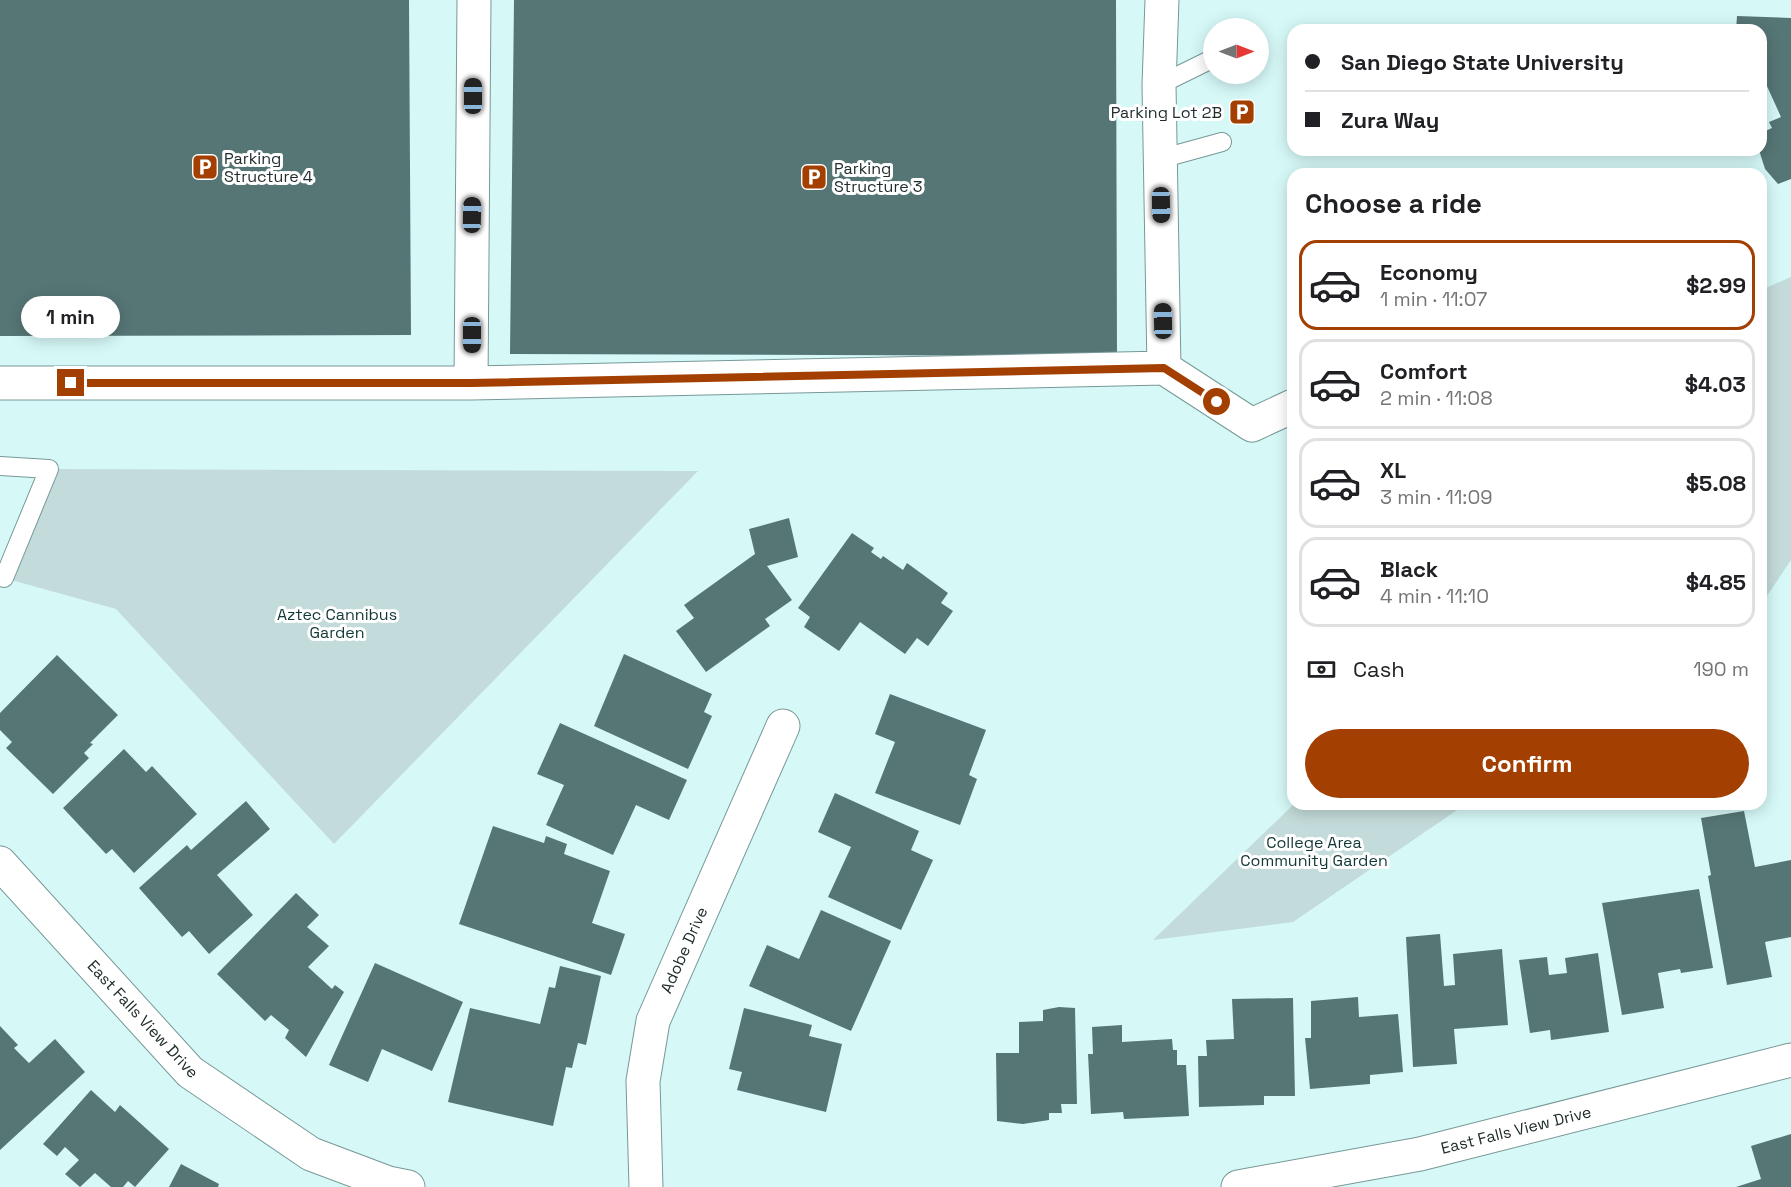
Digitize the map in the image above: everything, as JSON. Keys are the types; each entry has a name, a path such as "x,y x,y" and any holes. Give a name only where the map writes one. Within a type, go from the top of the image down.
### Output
{"street":[{"path":"471,383 474,0"},
{"path":"1162,0 1160,159 1164,368"},
{"path":"0,383 471,383 1164,368 1252,425 1287,409"},
{"name":"Adobe Drive","path":"646,1187 643,1081 653,1021 783,726"},
{"name":"East Falls View Drive","path":"0,863 190,1072 312,1154 388,1183 408,1187"},
{"name":"East Falls View Drive","path":"1238,1187 1420,1154 1791,1060"}],"lane":[{"path":"1160,85 1203,64"},
{"path":"1160,159 1222,142"},
{"path":"0,466 49,469 4,578"}],"green space":[{"path":"1791,277 1791,560 1767,596 1767,287"},
{"name":"Aztec Cannibus Garden","path":"49,469 698,471 334,844 116,609 4,578"},
{"name":"College Area Community Garden","path":"1288,810 1457,810 1293,922 1153,940"}],"building":[{"name":"Parking Structure 4","path":"0,0 409,0 411,335 0,336"},
{"name":"Parking Structure 3","path":"514,0 1116,0 1117,356 510,354"},
{"path":"1737,16 1791,18 1791,179 1778,184 1765,168 1761,156 1767,156 1767,130 1772,128 1769,122 1781,117 1767,86 1767,24 1736,24"},
{"path":"789,518 798,557 767,566 792,600 765,619 770,626 706,672 676,631 694,618 684,605 755,554 749,529"},
{"path":"852,533 874,548 871,552 881,559 883,556 903,570 907,563 948,593 941,603 953,611 928,646 917,638 905,654 860,622 839,651 804,627 810,617 798,608"},
{"path":"624,654 712,694 704,712 712,716 688,769 594,726"},
{"path":"57,655 118,715 90,743 93,744 84,753 89,758 53,794 6,748 12,742 0,730 0,713"},
{"path":"890,694 986,730 969,775 977,779 960,825 875,793 895,742 875,734"},
{"path":"560,723 687,780 669,820 636,805 613,855 546,825 564,785 537,774"},
{"path":"124,749 146,772 152,766 197,814 134,873 112,849 106,854 63,808"},
{"path":"835,793 919,831 911,850 933,860 901,930 828,897 851,847 818,832"},
{"path":"246,801 270,829 217,875 253,915 209,954 189,931 182,937 139,888 187,845 191,850"},
{"path":"1744,811 1755,867 1791,860 1791,937 1765,942 1772,977 1727,985 1708,876 1711,875 1701,818"},
{"path":"493,826 544,843 546,836 567,844 564,854 610,871 592,923 625,934 611,975 459,924"},
{"path":"1699,889 1713,968 1681,973 1680,969 1658,973 1664,1008 1622,1015 1602,903"},
{"path":"296,893 319,915 307,927 329,946 308,967 332,989 335,985 344,992 306,1057 285,1038 289,1030 271,1015 265,1021 217,974"},
{"path":"821,910 891,941 851,1031 749,986 767,945 799,959"},
{"path":"1440,934 1444,986 1455,985 1453,954 1502,949 1508,1025 1454,1029 1457,1064 1413,1067 1406,937"},
{"path":"1598,953 1609,1032 1551,1040 1550,1030 1530,1033 1519,960 1547,957 1549,975 1567,973 1565,958"},
{"path":"375,963 463,1002 432,1071 382,1049 368,1082 329,1065"},
{"path":"560,966 601,976 586,1045 578,1043 572,1068 566,1067 553,1126 448,1102 470,1008 540,1024 549,987 555,988"},
{"path":"1358,997 1359,1017 1398,1014 1403,1072 1370,1075 1370,1084 1310,1089 1305,1038 1311,1038 1311,1001"},
{"path":"1293,998 1295,1096 1264,1096 1264,1105 1199,1107 1198,1056 1207,1056 1206,1040 1234,1039 1232,999"},
{"path":"1059,1007 1075,1008 1077,1104 1061,1104 1062,1113 1049,1113 1049,1120 1023,1124 997,1121 996,1053 1019,1053 1019,1022 1043,1021 1043,1010"},
{"path":"744,1008 812,1025 809,1036 842,1044 826,1112 737,1090 742,1072 729,1069"},
{"path":"1122,1025 1122,1042 1172,1039 1173,1050 1177,1050 1177,1065 1186,1065 1189,1116 1124,1119 1123,1112 1091,1114 1088,1054 1093,1054 1092,1027"},
{"path":"0,1026 18,1045 14,1048 29,1063 55,1039 85,1072 0,1150"},
{"path":"91,1090 115,1112 120,1105 169,1149 135,1187 128,1181 123,1187 111,1187 95,1173 80,1187 65,1174 79,1160 65,1147 57,1156 43,1144"},
{"path":"1791,1134 1791,1187 1736,1187 1761,1179 1751,1146"},
{"path":"181,1164 219,1184 218,1187 169,1187"}],"place":[{"name":"Parking Lot 2B","path":"1242,112"},
{"name":"Parking Structure 4","path":"205,167"},
{"name":"Parking Structure 3","path":"814,177"}],"route":[{"path":"71,383 471,383 1164,368 1217,402"}]}
